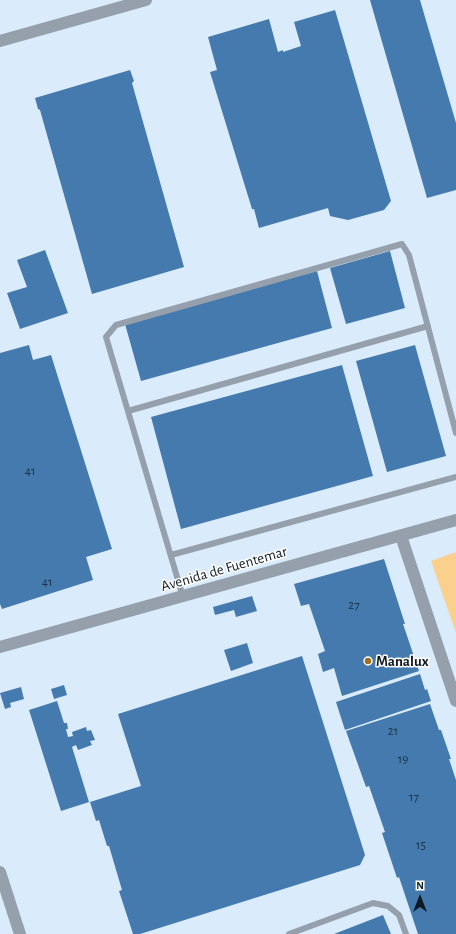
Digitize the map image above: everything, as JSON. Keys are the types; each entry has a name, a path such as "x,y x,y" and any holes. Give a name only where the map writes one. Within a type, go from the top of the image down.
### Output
{"street":[{"path":"0,41 146,0"},
{"name":"Avenida de Fuentemar","path":"0,647 456,520"},
{"path":"401,536 456,701"},
{"path":"0,872 20,934"}],"lane":[{"path":"183,597 106,337 116,326 402,244 409,254 456,433"},
{"path":"128,411 428,326"},
{"path":"171,555 456,477"},
{"path":"289,934 373,903 388,906 399,915 406,934"}],"shaded area":[{"path":"456,552 456,633 431,561"}],"building":[{"path":"370,0 420,0 456,123 456,190 427,198"},
{"path":"335,10 391,201 384,210 348,220 330,216 328,208 259,228 210,72 217,70 208,37 269,19 278,52 283,50 283,52 301,46 294,22"},
{"path":"130,70 134,81 132,83 184,267 92,294 40,110 38,109 35,98"},
{"path":"45,250 68,313 20,329 7,293 27,287 17,260"},
{"path":"390,251 405,308 346,324 330,268"},
{"path":"317,271 332,328 141,381 125,324"},
{"path":"29,345 33,360 51,355 112,549 86,557 93,580 2,609 0,604 0,353"},
{"path":"415,345 446,456 387,472 356,361"},
{"path":"342,365 373,476 181,529 151,417"},
{"path":"384,559 405,624 403,624 419,671 342,696 334,668 323,672 318,654 325,651 309,604 301,606 294,584"},
{"path":"252,596 257,611 236,617 234,610 215,615 213,607"},
{"path":"247,643 253,663 231,671 224,650"},
{"path":"302,656 365,855 360,865 140,934 133,934 119,891 122,890 109,846 107,846 99,820 96,821 90,802 141,786 118,714"},
{"path":"420,674 425,690 427,689 431,701 345,730 336,702"},
{"path":"64,685 67,695 54,699 51,689"},
{"path":"21,687 24,699 10,703 11,707 5,709 0,693"},
{"path":"57,701 64,723 67,723 68,729 66,729 68,737 73,736 72,732 86,727 87,731 91,730 95,740 90,741 92,745 78,750 76,745 72,747 89,802 61,811 29,710"},
{"path":"430,704 451,759 449,759 456,780 456,934 418,934 399,877 397,878 382,833 385,832 369,786 366,787 346,731"},
{"path":"383,915 391,934 334,934"}],"place":[{"name":"Manalux","path":"368,661"}]}
